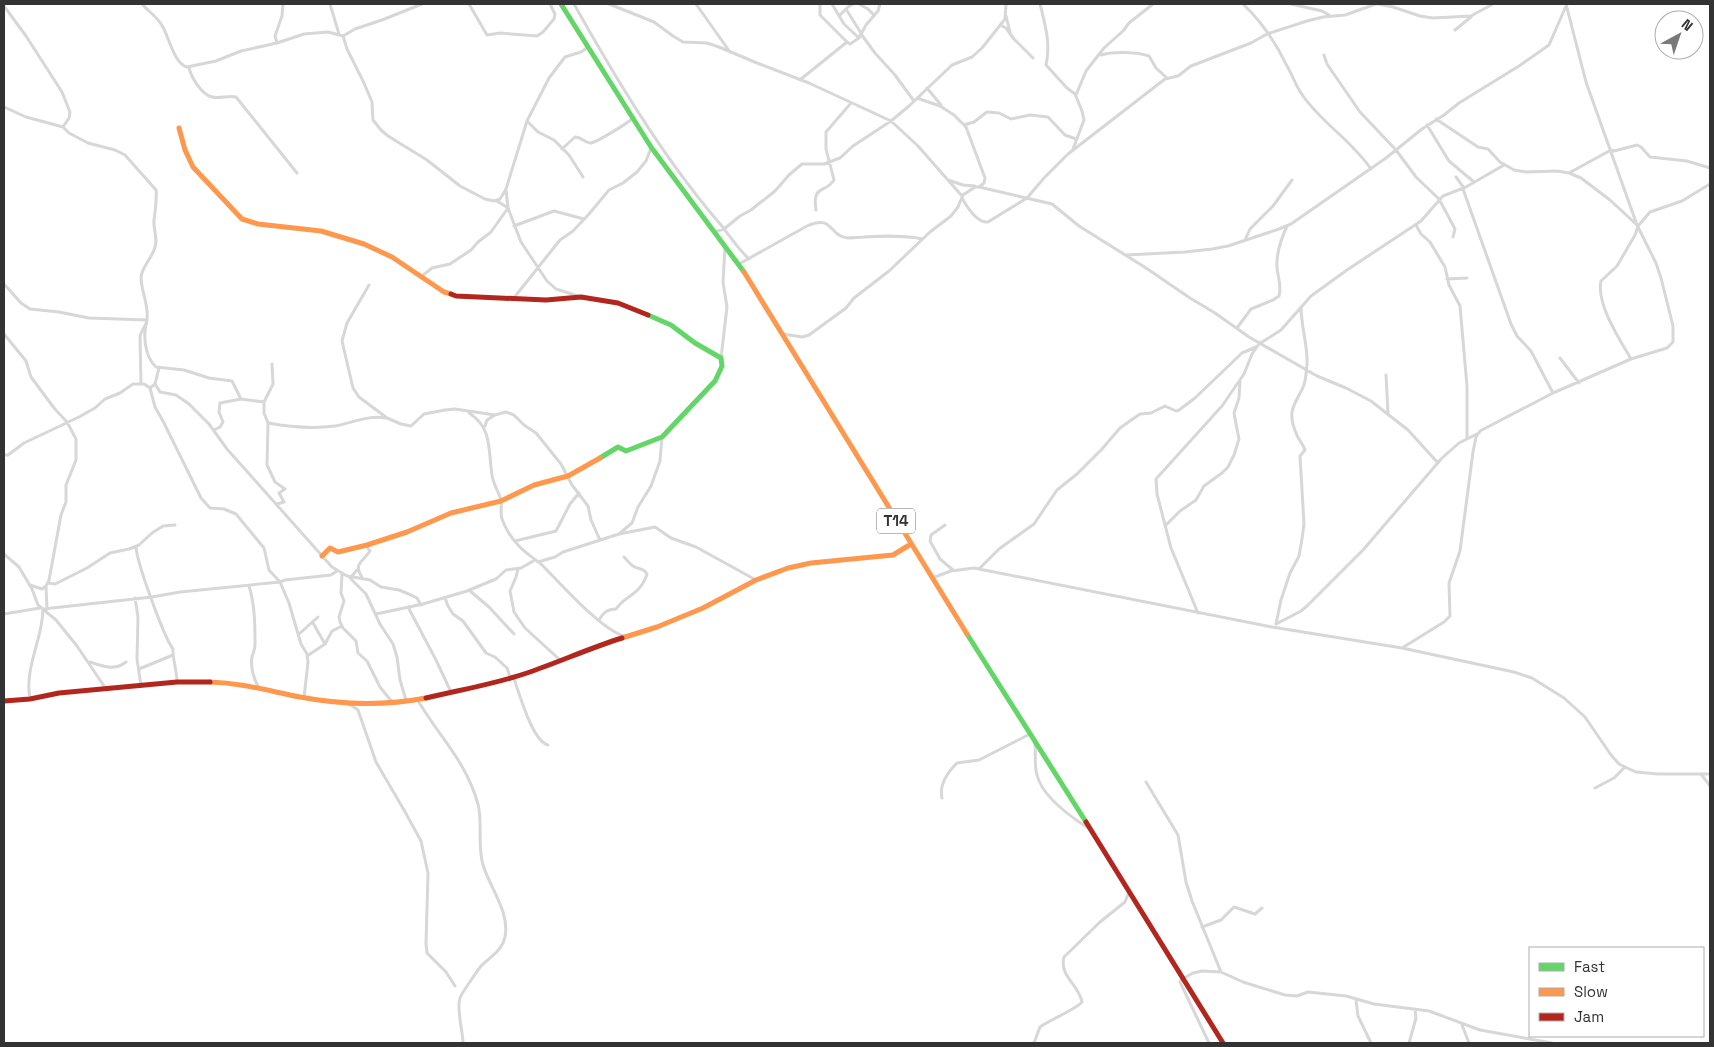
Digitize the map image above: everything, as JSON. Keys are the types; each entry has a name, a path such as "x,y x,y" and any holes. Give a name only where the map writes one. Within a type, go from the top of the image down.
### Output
{"main road":[{"name":"T14","path":"561,4 651,147 738,264 1223,1043"},
{"path":"179,128 185,150 193,167 242,219 258,224 305,228 342,237 380,251 422,276 444,292 456,296 556,300 581,297 618,303 671,325 695,343 721,358 722,366 715,380 662,437 626,451 618,448 568,476 534,485 501,501 447,514 407,532 366,546 338,552 330,548 322,556"},
{"path":"4,701 177,682 233,683 304,698 348,704 417,699 512,676 686,616 756,580 788,568 811,563 893,554 911,544"}],"street":[{"path":"142,4 162,26 181,63 185,66 216,61 248,49 277,43 304,34 328,32 343,36"},
{"path":"277,43 275,36 282,16 283,4"},
{"path":"330,4 338,34"},
{"path":"343,36 356,29 422,4"},
{"path":"469,4 487,35 500,33 535,37 543,32 554,19 555,14 550,4"},
{"path":"574,4 626,92 687,183 749,259"},
{"path":"609,4 654,22 683,42 707,43 801,79 891,121 918,146 962,197 974,214 986,222 1027,198 1044,178 1073,150 1112,118 1131,106 1166,78 1178,76 1191,66 1251,43 1268,34 1307,21 1329,16 1345,15 1377,4 1428,18 1471,16"},
{"path":"696,4 730,52"},
{"path":"821,4 820,15 850,44 858,38 880,4"},
{"path":"832,4 844,24 858,38"},
{"path":"840,16 853,4"},
{"path":"859,4 874,15"},
{"path":"1006,4 1006,15 1010,33"},
{"path":"1040,4 1046,22 1049,50 1046,65 1076,96 1084,118 1073,150"},
{"path":"1076,96 1086,71 1098,56 1123,31 1128,23 1153,4"},
{"path":"1243,4 1268,34 1285,61 1302,96 1349,143 1371,169"},
{"path":"1291,4 1322,11 1329,16"},
{"path":"1455,30 1471,16 1493,4"},
{"path":"1124,255 1201,251 1228,246 1287,225 1371,169 1427,125 1549,45 1566,4"},
{"path":"1272,627 1301,611 1349,565 1455,446 1552,393 1578,383 1600,371 1670,346 1673,342 1674,332 1658,270 1638,225 1586,82 1566,4"},
{"path":"4,6 62,92 70,112 63,128"},
{"path":"782,334 802,337 809,335 846,308 854,298 889,271 956,211 962,197 984,183 985,178 976,150 964,125 942,107 928,101 916,100 896,75 874,53 846,9"},
{"path":"714,232 724,229 775,192 799,166 830,163 840,158 853,146 891,121 952,66 972,57 982,48 1006,15"},
{"path":"1000,25 1033,58"},
{"path":"343,36 347,49 372,102 373,120 381,130 427,160 460,186 485,199 497,201 508,208"},
{"path":"801,79 846,42"},
{"path":"497,201 506,189 527,121 549,78 563,59 589,47"},
{"path":"1098,56 1107,53 1150,56 1156,68 1166,78"},
{"path":"1324,55 1327,66 1360,112 1396,150 1416,177 1439,199 1455,229 1453,237"},
{"path":"189,66 192,76 211,97 236,97 297,173"},
{"path":"927,88 942,107"},
{"path":"816,210 816,195 834,180 826,149 826,132 851,102"},
{"path":"4,108 63,128 88,143 115,150 125,155 156,190 154,222 157,236 156,243 141,277 147,320 145,334 149,356 152,363 158,368 184,370 210,378 232,381 241,399"},
{"path":"964,125 974,122 987,112 999,113 1011,119 1046,116 1065,135 1076,140"},
{"path":"562,149 575,136 594,143 617,130 632,118"},
{"path":"1436,119 1478,147 1488,149 1504,165 1514,170 1521,172 1546,171 1569,173 1581,178 1638,225"},
{"path":"527,121 538,132 551,137 569,155 583,177"},
{"path":"1427,125 1449,161 1474,182"},
{"path":"1569,173 1611,150 1614,151 1637,145 1650,157 1687,160 1710,168"},
{"path":"513,299 560,240 573,231 609,190 623,183 637,172 647,159 651,147"},
{"path":"979,569 998,549 1034,524 1057,490 1077,474 1124,425 1140,414 1153,412 1165,406 1176,411 1179,410 1195,398 1242,354 1280,330 1301,306 1326,285 1425,218 1439,199 1504,165"},
{"path":"1456,177 1463,188 1467,204 1514,332 1531,350 1552,393"},
{"path":"947,180 1052,204 1079,226 1216,313 1258,345 1306,370 1361,395 1388,414 1416,438 1438,464"},
{"path":"1245,240 1250,229 1273,206 1292,180"},
{"path":"1631,359 1612,328 1604,304 1600,283 1617,266 1635,235 1638,225 1652,211 1682,200 1710,184"},
{"path":"506,189 508,208 514,226 521,242 543,276 556,289 581,297"},
{"path":"422,276 432,268 450,264 471,250 491,232 508,208"},
{"path":"514,226 554,212 584,219"},
{"path":"738,264 807,226 818,222 824,222 839,234 849,238 892,237 923,239"},
{"path":"1237,328 1251,309 1273,300 1280,294 1277,259 1287,225"},
{"path":"1416,225 1421,234 1430,242 1445,267 1449,284 1461,310 1461,334 1467,386 1467,438"},
{"path":"721,358 727,306 723,282 725,246"},
{"path":"1448,279 1467,278"},
{"path":"4,284 21,303 30,309 88,318 147,320"},
{"path":"369,285 347,323 342,341 354,391 363,401 387,418 411,426 427,413 454,409 495,415"},
{"path":"1276,624 1288,580 1299,556 1304,524 1300,456 1305,450 1295,432 1292,412 1293,403 1304,385 1306,370 1307,350 1301,306"},
{"path":"141,384 140,337 147,320"},
{"path":"4,334 26,361 31,378 67,422 76,440 73,471 66,485 66,502 61,515 29,677 30,699"},
{"path":"1198,613 1171,548 1157,494 1156,479 1219,410 1240,380 1258,345"},
{"path":"1560,358 1578,383"},
{"path":"272,364 273,384 264,402 264,413 268,423 268,468 275,482 285,488 279,492 284,502 278,504"},
{"path":"158,368 156,384 158,390 162,394 174,394 188,404 214,430 227,449 278,504 322,556 337,571 350,578 366,594 395,650 400,680 406,700"},
{"path":"1386,375 1388,414"},
{"path":"1166,525 1180,511 1196,500 1204,486 1225,470 1234,455 1239,436 1234,413 1239,398 1240,380"},
{"path":"4,455 8,455 24,443 95,408 105,399 120,393 129,386 141,384 150,388"},
{"path":"150,388 156,384"},
{"path":"150,388 155,407 200,496 210,508 224,509 234,513 264,548 269,570 280,582 289,603 302,647 307,656 307,678 304,698"},
{"path":"214,430 220,427 223,422 219,412 220,403 241,399 264,402"},
{"path":"466,412 479,420 484,426 488,441 492,475 501,501 502,520 514,541 598,620 615,633 626,637"},
{"path":"484,426 487,420 495,415 506,412 517,417 524,425 536,433 561,464 572,485 588,506 591,520 600,540"},
{"path":"268,423 292,428 318,427 336,425 369,417 387,418"},
{"path":"1402,648 1444,622 1450,616 1449,583 1460,551 1473,452 1476,437 1480,431"},
{"path":"619,534 632,523 638,507 651,486 662,453 662,437"},
{"path":"514,541 556,531 570,504 579,493"},
{"path":"30,586 42,589 47,585 87,568 110,553 136,546 156,529 169,524 175,525"},
{"path":"945,525 931,535 930,541 940,559 953,571"},
{"path":"376,614 421,605 470,590 496,579 506,570 518,569 536,561 555,557 563,552 641,529 657,528 671,538 696,547 756,580"},
{"path":"136,546 136,554 169,643 174,649 173,655 177,682"},
{"path":"350,578 357,570 358,564 370,551 366,546"},
{"path":"4,554 19,567 30,586 36,602 61,626 107,690"},
{"path":"598,620 609,609 616,609 618,605 632,596 646,578 647,574 645,571 633,566 624,557"},
{"path":"932,578 953,571 974,568 1272,627 1402,648 1514,672 1548,686 1564,698 1585,717 1619,764 1636,772 1710,774"},
{"path":"518,569 510,591 514,612 524,628 561,660"},
{"path":"357,570 363,579"},
{"path":"4,614 180,592 280,582 331,575 337,571"},
{"path":"342,574 341,593 344,601 339,619 342,626 356,641 358,653 367,661 380,687 392,702"},
{"path":"350,578 372,580 384,588 399,590 417,598 421,605"},
{"path":"249,586 255,622 255,645 252,660 255,679 259,688"},
{"path":"470,590 514,634"},
{"path":"135,598 138,617 137,659 141,686"},
{"path":"445,598 453,614 463,621 486,653 507,668 534,730 540,740 548,745"},
{"path":"408,607 451,692"},
{"path":"299,634 318,617"},
{"path":"313,623 325,644"},
{"path":"307,656 325,644 332,631 342,626"},
{"path":"139,669 173,655"},
{"path":"88,662 106,668 116,668 126,662"},
{"path":"417,699 459,760 471,784 480,819 482,862 504,920 505,936 503,942 494,956 481,967 460,998 463,1043"},
{"path":"348,704 358,710 376,762 421,841 428,873 426,943 428,953 456,986"},
{"path":"942,798 941,788 950,770 957,763 979,760 1030,734"},
{"path":"1035,743 1035,768 1040,784 1063,809 1089,829"},
{"path":"1595,788 1614,778 1625,767"},
{"path":"1701,774 1710,786"},
{"path":"1146,782 1178,834 1186,882 1221,972"},
{"path":"1034,1043 1040,1026 1079,1006 1082,1002 1079,991 1065,975 1064,957 1100,922 1125,902 1129,891"},
{"path":"1202,927 1221,920 1234,907 1255,914 1262,908"},
{"path":"1209,1043 1181,984 1183,978 1202,971 1221,972 1243,982 1285,995 1292,996 1305,992 1315,992 1346,996 1356,1000 1429,1011 1480,1030 1552,1043"},
{"path":"1356,1000 1358,1016 1371,1043"},
{"path":"1409,1043 1416,1018 1415,1010"},
{"path":"1462,1024 1469,1043"}],"traffic: fast":[{"path":"561,4 651,147 744,272"},
{"path":"600,458 618,447 626,451 662,437 715,381 722,366 721,358 695,343 671,325 648,315"},
{"path":"967,634 1086,822"}],"traffic: slow":[{"path":"179,128 185,150 193,167 242,219 258,224 321,231 364,244 392,257 444,292 451,294"},
{"path":"744,272 967,634"},
{"path":"322,556 330,548 338,552 367,545 407,532 451,513 501,501 534,485 568,476 600,458"},
{"path":"622,638 657,627 703,608 756,580 788,568 811,563 893,555 911,544"},
{"path":"210,682 245,686 316,700 347,703 379,703 426,698"}],"traffic: jam":[{"path":"451,294 456,296 546,300 581,297 618,303 648,315"},
{"path":"426,698 515,677 622,638"},
{"path":"4,701 30,699 59,693 177,682 210,682"},
{"path":"1086,822 1223,1043"}]}
